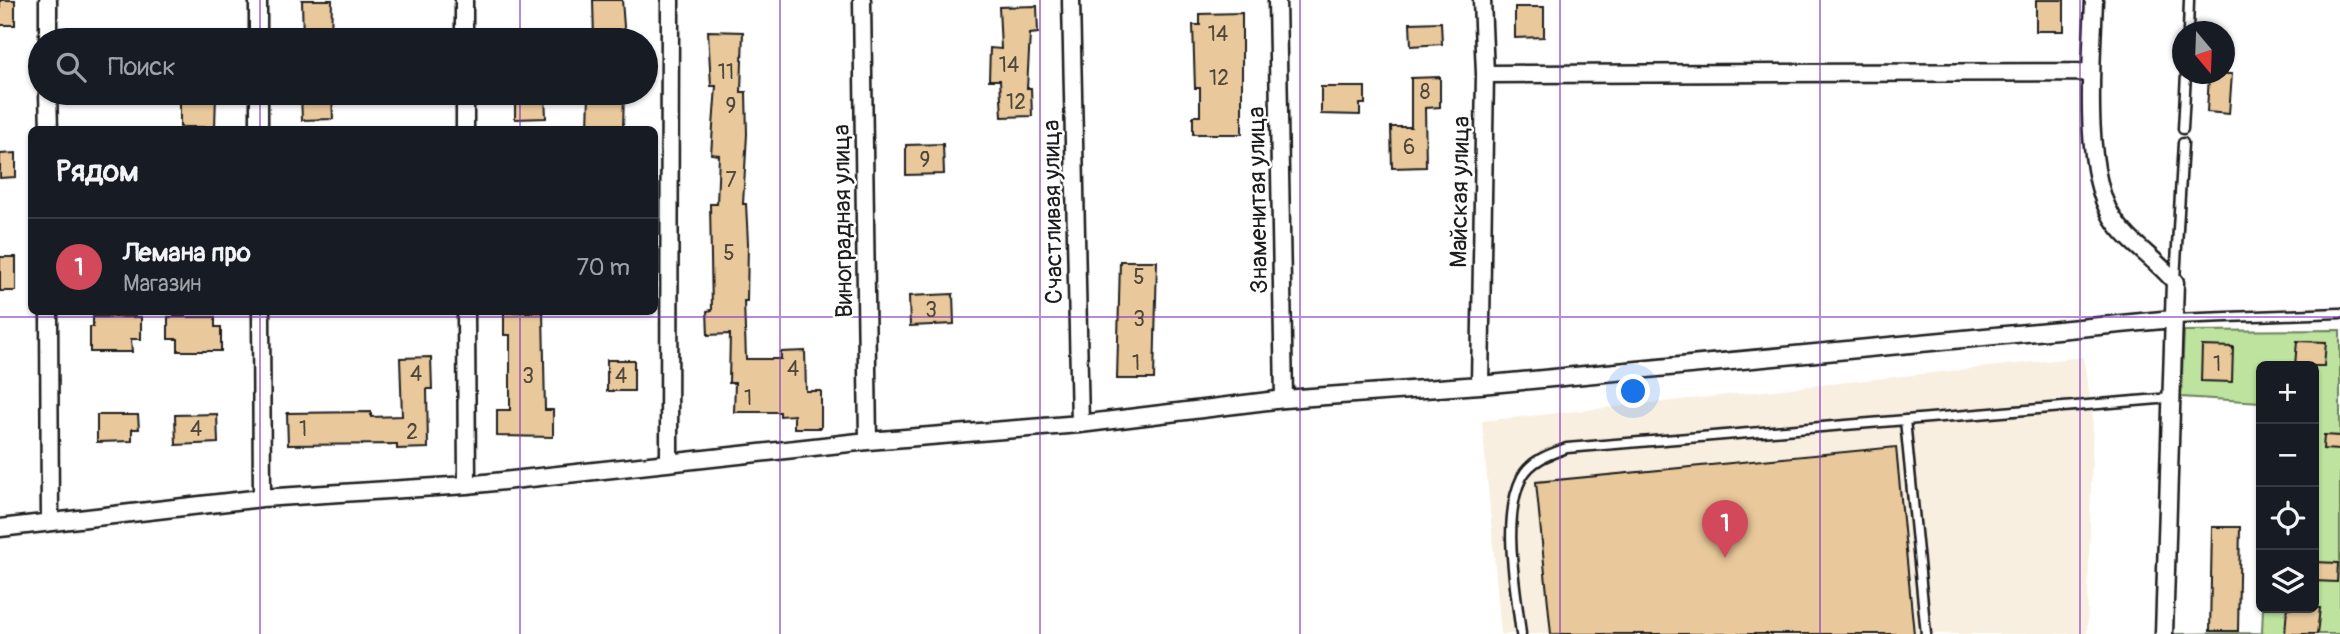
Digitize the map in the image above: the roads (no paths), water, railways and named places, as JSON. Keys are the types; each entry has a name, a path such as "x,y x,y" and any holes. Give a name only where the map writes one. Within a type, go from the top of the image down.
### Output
{"street":[{"path":"48,0 48,28"},
{"path":"258,0 258,28"},
{"path":"464,0 464,28"},
{"path":"669,462 670,0"},
{"name":"Виноградная улица","path":"862,0 869,441"},
{"name":"Счастливая улица","path":"1071,0 1080,424"},
{"name":"Знаменитая улица","path":"1277,0 1284,399"},
{"name":"Майская улица","path":"1480,385 1485,74 1482,0"},
{"path":"2094,0 2091,72 2095,160 2100,192 2111,215 2129,241 2175,282 2164,634"},
{"path":"1485,74 2091,72"},
{"path":"48,105 49,126"},
{"path":"259,105 259,126"},
{"path":"465,105 465,126"},
{"path":"49,315 50,522"},
{"path":"261,315 262,498"},
{"path":"466,315 467,485"},
{"path":"0,528 262,498 467,485 869,441 1080,424 1284,399 1480,385 2173,319"}],"lane":[{"path":"2188,21 2189,0"},
{"path":"2183,129 2185,84"},
{"path":"2175,282 2183,143"},
{"path":"2173,319 2340,313"},
{"path":"1521,634 1512,540 1514,504 1523,476 1541,458 1567,448 2171,397"},
{"path":"1905,420 1926,634"}],"place":[{"name":"Лемана про","path":"1725,558"}]}
